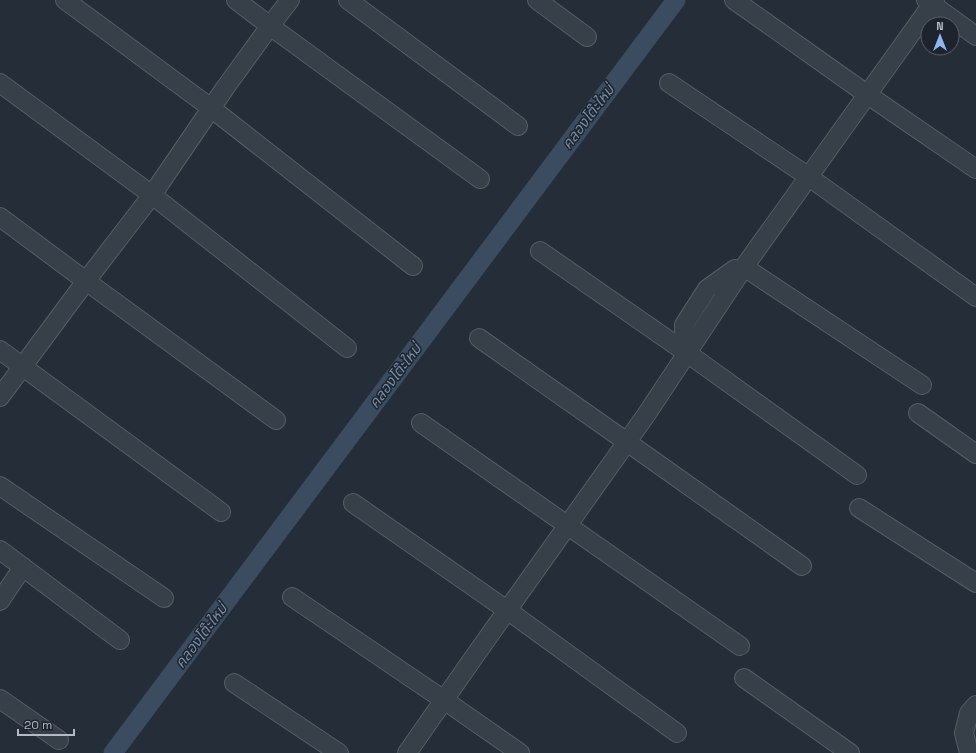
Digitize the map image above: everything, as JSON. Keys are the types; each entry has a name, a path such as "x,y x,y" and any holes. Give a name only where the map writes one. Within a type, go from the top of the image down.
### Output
{"street":[{"path":"65,0 211,108 413,266"},
{"path":"236,0 480,179"},
{"path":"0,397 152,195 211,108 290,0"},
{"path":"348,0 518,126"},
{"path":"537,0 587,37"},
{"path":"734,0 976,169"},
{"path":"407,753 646,415 743,270 868,95 931,1 976,36"},
{"path":"0,83 152,195 347,348"},
{"path":"669,83 809,177 976,297"},
{"path":"0,217 276,420"},
{"path":"540,251 690,349 856,475"},
{"path":"743,270 922,385"},
{"path":"479,338 802,566"},
{"path":"0,350 221,512"},
{"path":"918,413 976,454"},
{"path":"421,423 740,646"},
{"path":"0,486 164,598"},
{"path":"353,503 508,610 677,733"},
{"path":"859,508 976,583"},
{"path":"0,550 120,640"},
{"path":"0,601 23,567"},
{"path":"292,597 520,753"},
{"path":"744,678 850,753"},
{"path":"234,683 339,753"},
{"path":"0,699 59,740"},
{"path":"968,753 964,733 969,713 976,705"}],"waterway":[{"name":"คลองโต๊ะใหม่","path":"113,753 676,0"}]}
